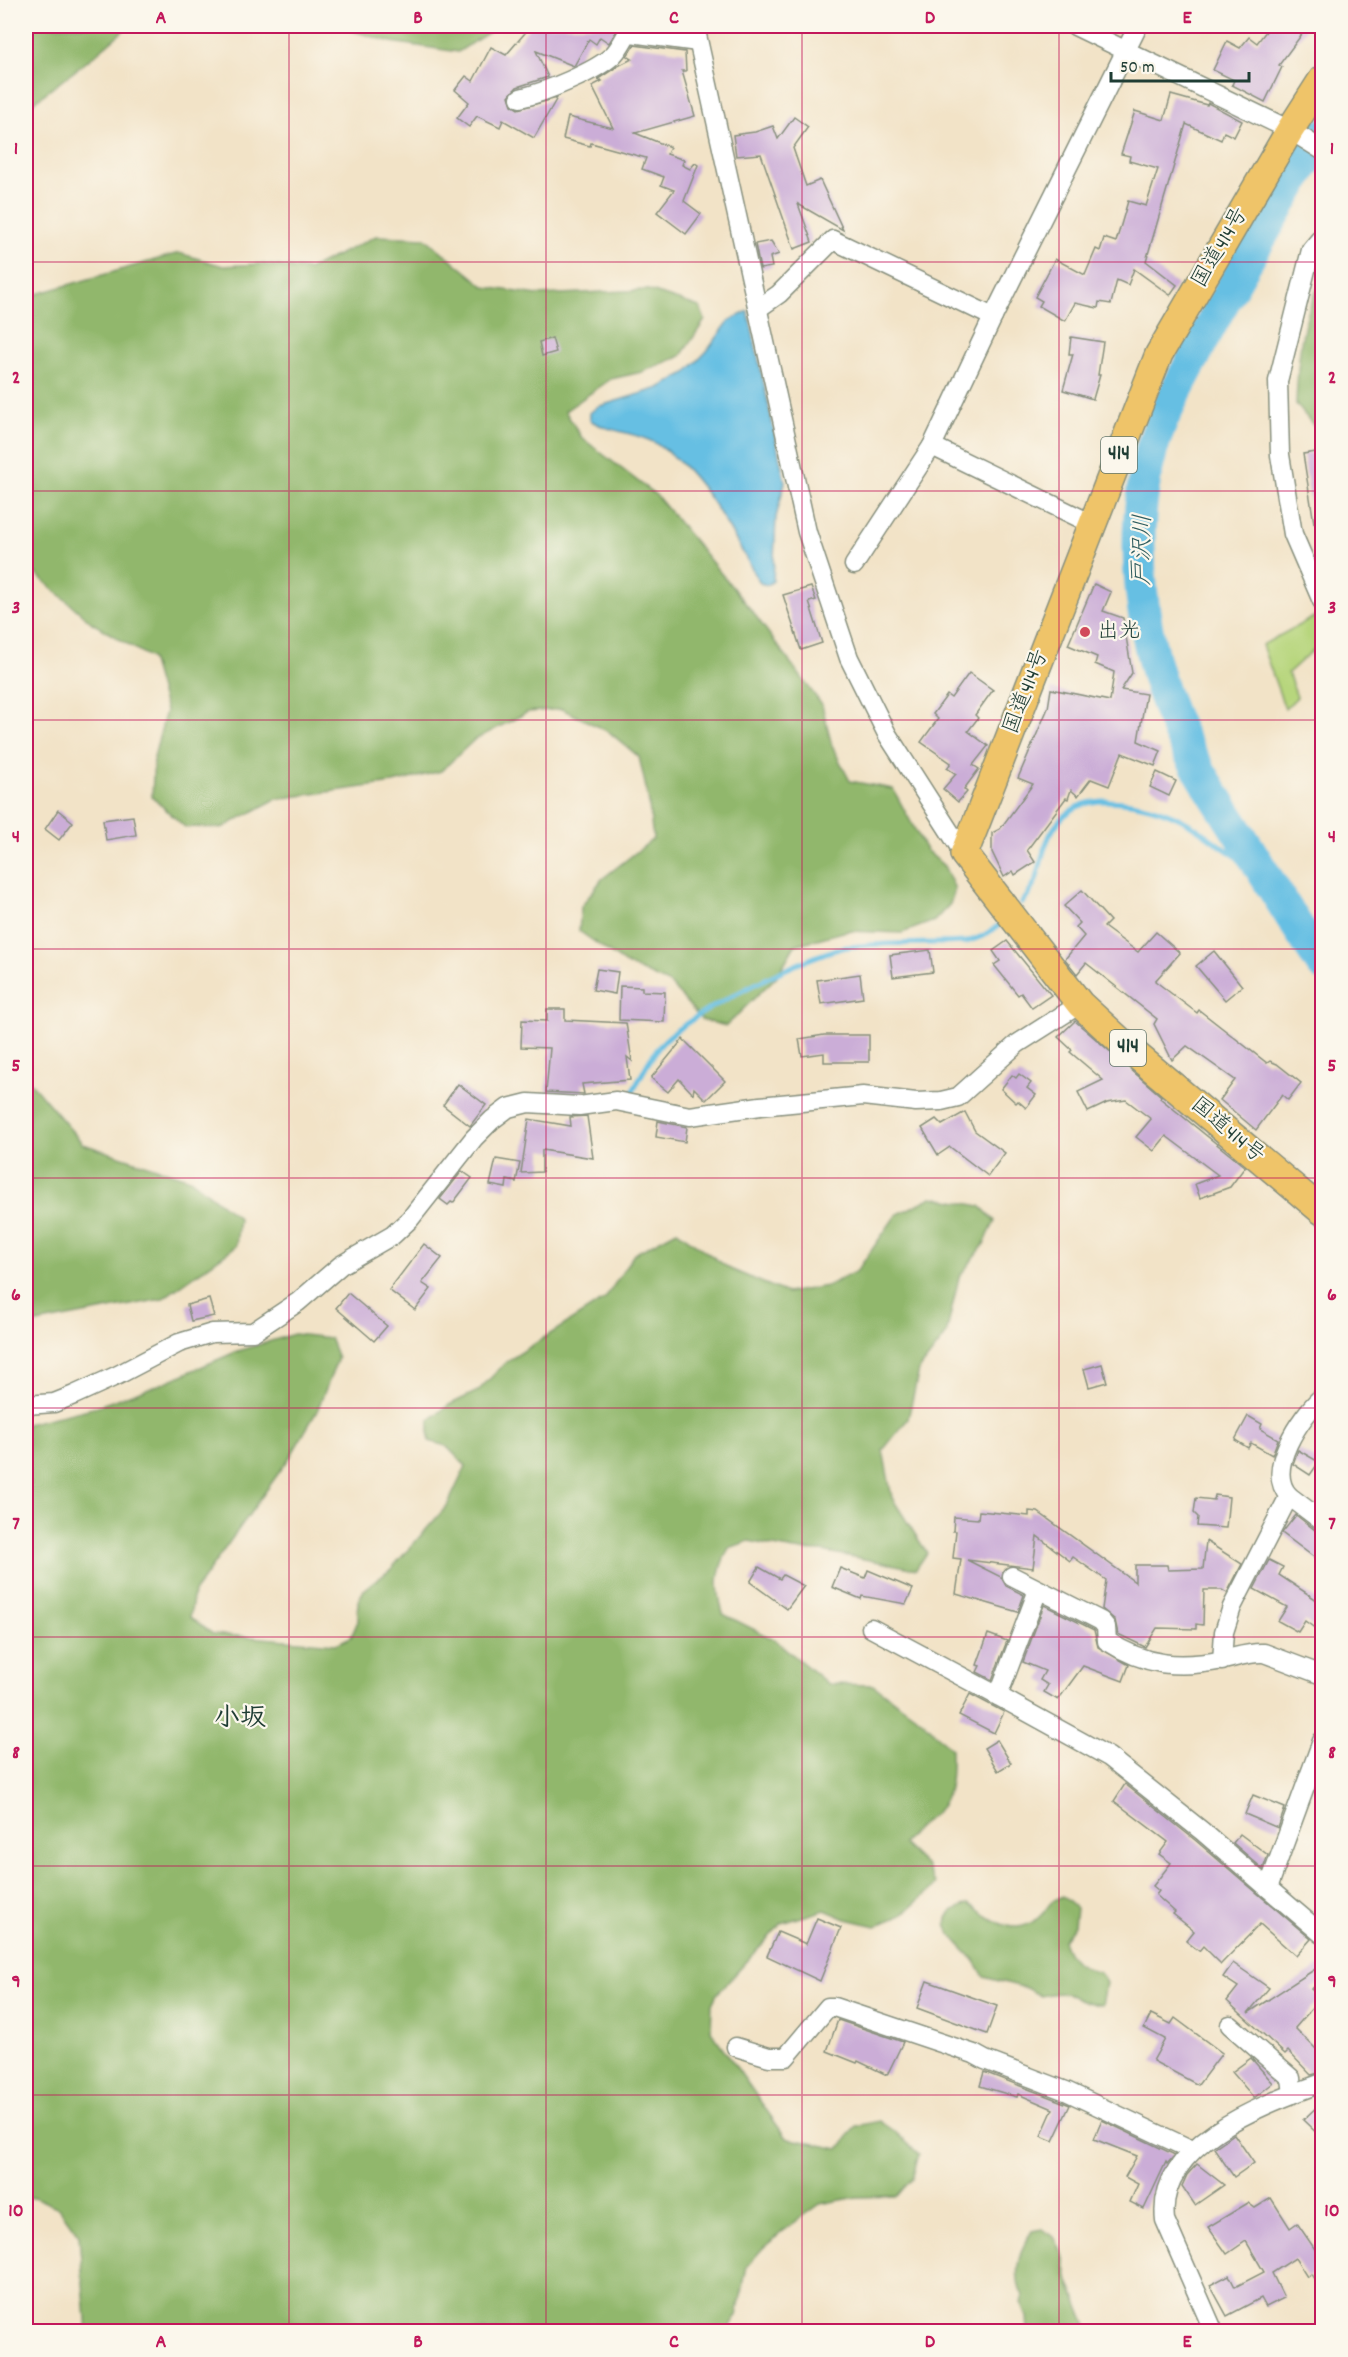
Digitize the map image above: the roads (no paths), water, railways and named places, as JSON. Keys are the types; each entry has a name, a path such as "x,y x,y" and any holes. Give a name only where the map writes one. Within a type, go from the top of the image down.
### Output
{"highway":[{"name":"国道414号","path":"1323,80 1296,134 1159,354 964,854 1080,1004 1323,1211"}],"street":[{"path":"1075,26 1296,134 1323,150"},
{"path":"854,565 932,446 993,317 1138,26"},
{"path":"520,98 543,91 604,62 615,54 627,34 697,34 807,532 849,658 887,734 964,854"},
{"path":"1323,237 1311,250 1278,381 1280,455 1293,534 1323,602"},
{"path":"759,308 779,294 834,240 993,317"},
{"path":"932,446 1092,524"},
{"path":"26,1405 54,1403 74,1395 178,1343 212,1333 253,1332 298,1302 341,1265 393,1235 410,1219 474,1138 508,1108 528,1103 579,1106 616,1101 690,1116 760,1106 863,1096 916,1102 941,1101 958,1097 1017,1044 1080,1004"},
{"path":"1323,1397 1309,1411 1290,1441 1283,1458 1280,1479 1283,1489 1289,1496 1323,1521"},
{"path":"1222,1661 1224,1632 1232,1607 1289,1496"},
{"path":"1012,1575 1101,1622 1106,1627 1107,1641 1148,1662 1177,1665 1222,1661 1255,1652 1264,1653 1323,1675"},
{"path":"998,1696 1038,1590"},
{"path":"871,1628 1109,1756 1202,1830 1323,1934"},
{"path":"1268,1888 1323,1741"},
{"path":"736,2047 769,2057 786,2057 828,2007 834,2007 974,2054 1066,2091 1192,2150"},
{"path":"1230,2025 1291,2078 1293,2094"},
{"path":"1214,2331 1165,2220 1163,2209 1173,2175 1192,2150 1236,2120 1275,2100 1323,2083"}],"water":[{"path":"748,311 785,482 776,517 773,581 767,585 760,583 728,526 702,488 672,455 647,439 590,420 590,413 597,407 659,388 686,373 707,351 729,321"}],"waterway":[{"name":"戸沢川","path":"1322,135 1223,302 1164,416 1151,452 1144,485 1139,556 1142,592 1154,662 1177,728 1204,778 1322,964"},
{"path":"1022,903 1035,883 1045,847 1054,828 1071,811 1092,802 1108,801 1151,807 1181,819 1233,854 1261,868"},
{"path":"630,1097 653,1054 677,1030 723,1001 780,972 830,951 848,947 967,942 983,936 1001,924"}],"place":[{"name":"出光","path":"1085,632"}],"district":[{"name":"小坂","path":"240,1719"}]}
